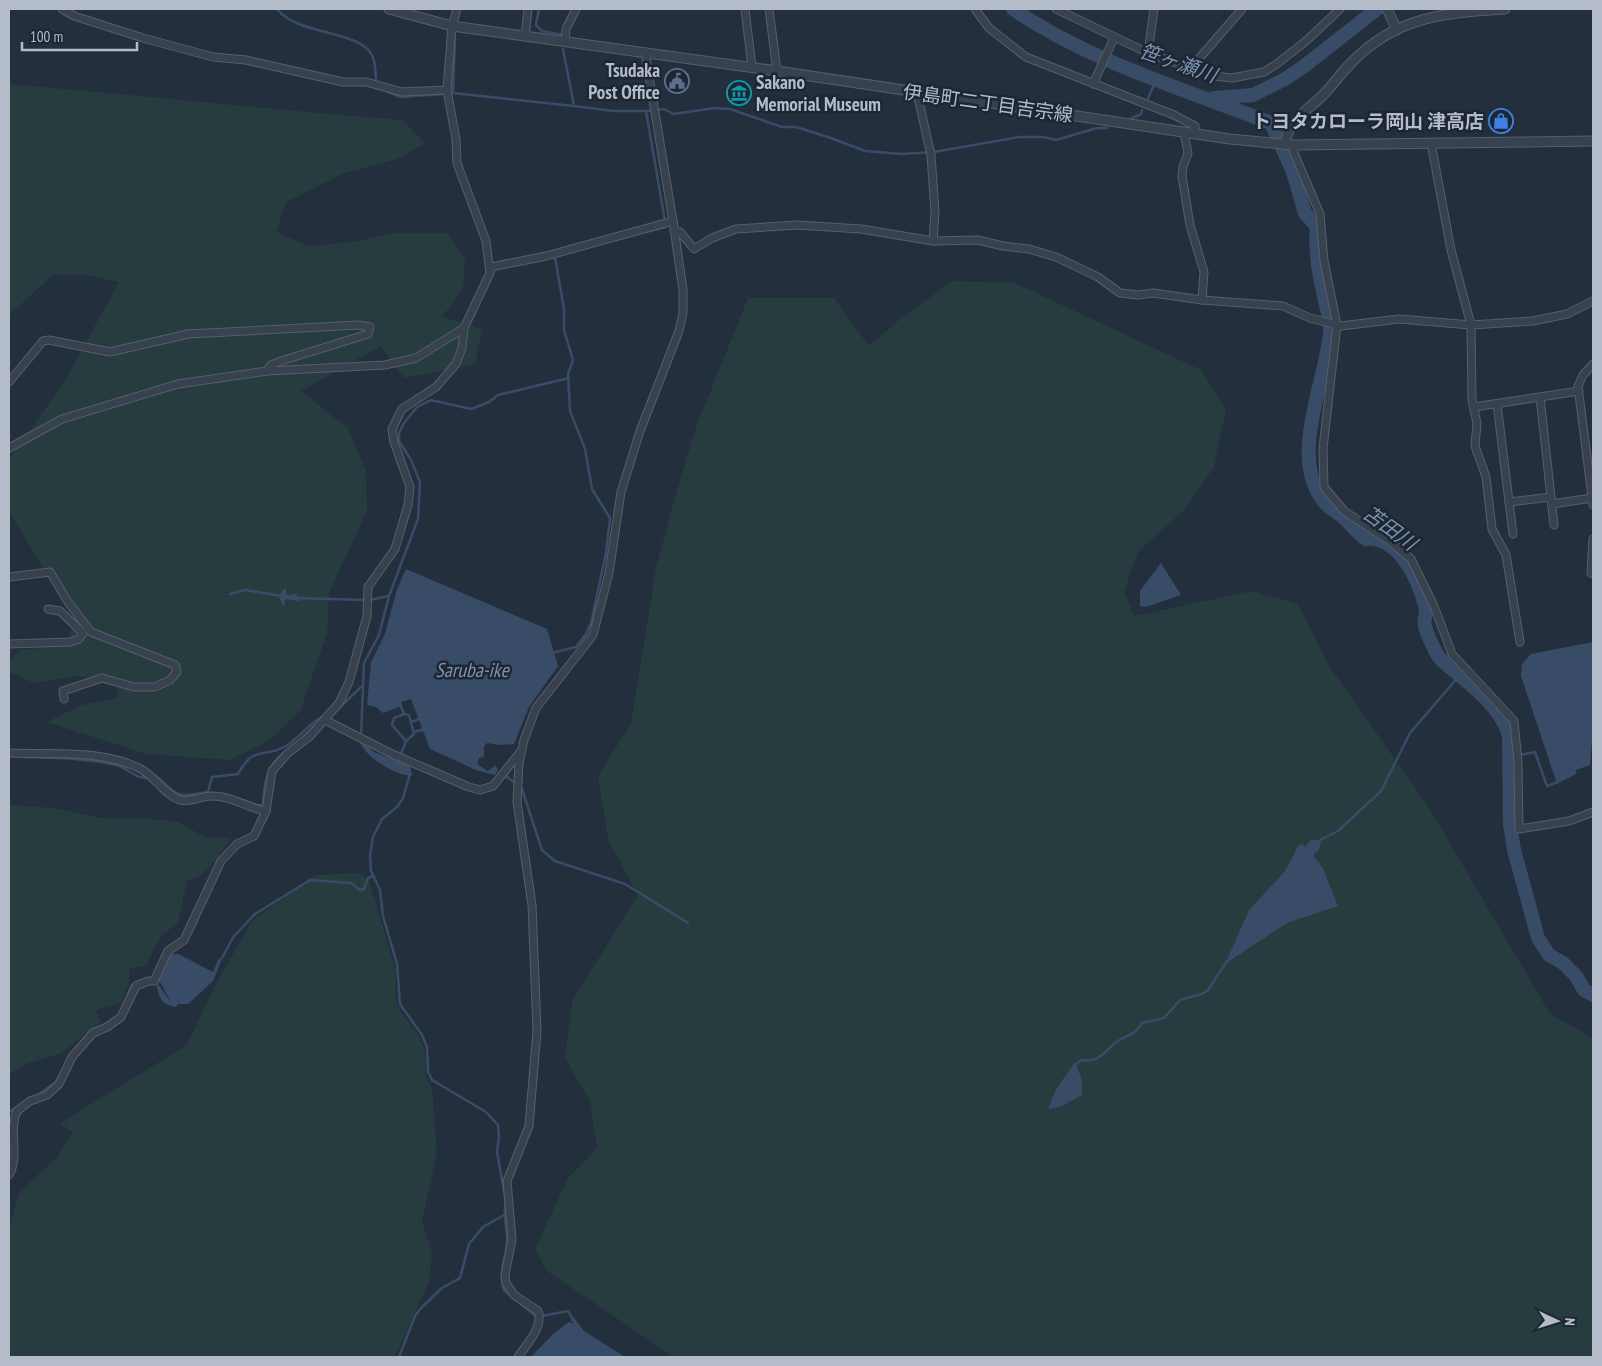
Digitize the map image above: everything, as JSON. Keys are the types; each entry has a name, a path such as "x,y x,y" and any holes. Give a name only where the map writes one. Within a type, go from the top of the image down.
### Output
{"street":[{"path":"62,9 74,16 213,57 246,60 343,82 366,82 402,92 447,90"},
{"name":"伊島町二丁目吉宗線","path":"389,9 452,26 752,67 1196,134 1274,143 1593,141"},
{"path":"9,1175 15,1160 12,1141 17,1111 30,1102 47,1095 59,1084 72,1057 93,1033 108,1027 121,1017 136,986 148,981 154,981 168,951 184,940 221,861 237,844 254,836 266,811 272,771 340,703 349,682 367,616 368,587 395,549 408,505 410,487 394,442 392,429 402,409 436,386 456,364 462,348 464,328 491,268 486,242 457,163 456,139 447,90 452,26 457,9"},
{"path":"525,37 528,9"},
{"path":"565,42 566,29 576,9"},
{"path":"745,9 752,67"},
{"path":"769,9 776,71"},
{"path":"975,9 989,28 1026,57 1174,115 1195,126 1196,134"},
{"path":"1056,9 1113,40 1190,69 1214,76 1232,78 1264,72 1306,41 1340,9"},
{"path":"1148,53 1154,9"},
{"path":"1190,69 1242,9"},
{"path":"1387,9 1395,26"},
{"path":"1505,9 1440,14 1395,26 1351,62 1327,91 1290,127 1289,144 1320,214 1324,261 1335,325 1324,438 1324,487 1344,511 1391,542 1411,559 1434,606 1452,654 1514,721 1518,762 1519,829 1569,821 1593,812"},
{"path":"1093,84 1113,40"},
{"path":"518,1357 538,1327 540,1316 514,1296 506,1283 505,1274 512,1240 507,1181 529,1126 537,1031 532,905 517,802 522,750 536,708 589,642 597,625 612,556 621,492 640,430 682,322 684,302 674,231 668,222 645,52"},
{"path":"917,93 931,153 935,212 932,241"},
{"path":"1184,132 1188,153 1182,176 1190,225 1204,272 1202,300"},
{"path":"1431,143 1451,250 1471,324 1473,351 1472,400 1477,423 1477,457 1486,477 1492,530 1506,555 1520,642"},
{"path":"491,268 546,256 668,222"},
{"path":"674,231 680,232 694,249 712,238 736,229 797,225 861,229 932,241 978,240 1002,246 1029,249 1056,257 1098,277 1120,293 1138,295 1153,293 1202,300 1283,306 1310,318 1335,325 1411,319 1471,324 1533,321 1567,314 1593,301"},
{"path":"9,382 43,341 49,340 110,352 188,334 359,325 370,327 368,334 281,361 271,365 267,371"},
{"path":"9,448 62,419 178,384 267,371 360,367 416,358 464,328"},
{"path":"1509,502 1552,500 1593,502 1579,391 1580,380 1593,364"},
{"path":"1474,407 1579,391"},
{"path":"1540,397 1554,525"},
{"path":"1497,404 1513,534"},
{"path":"1593,539 1591,573 1593,574"},
{"path":"9,577 50,572 68,602 91,632 175,665 177,672 170,680 155,687 134,686 102,678 63,690 64,699"},
{"path":"9,644 70,642 80,639 83,633 60,611 48,609"},
{"path":"328,716 400,758 480,790 493,786 522,750"},
{"path":"9,753 76,753 117,762 140,769 182,801 211,796 237,801 266,811"}],"green space":[{"path":"9,84 403,120 425,144 397,159 344,173 286,202 276,232 308,246 354,242 391,233 447,233 465,259 463,289 442,317 482,329 475,364 404,378 381,346 301,391 348,428 366,471 367,511 329,593 327,634 300,711 270,740 230,760 146,754 47,722 82,705 117,698 119,684 77,676 34,683 9,672 9,662 20,650 64,646 76,621 9,512 9,459 63,384 119,282 86,275 53,275 9,315"},
{"path":"952,281 1015,283 1201,370 1226,409 1214,467 1185,509 1138,552 1124,591 1134,616 1252,591 1298,604 1329,666 1428,806 1550,1014 1593,1038 1593,1357 674,1357 547,1271 535,1249 568,1178 597,1148 590,1101 565,1058 572,1001 638,895 608,839 598,776 631,724 656,568 696,427 748,298 834,298 869,346 899,320","holes":["1298,846 1305,847 1323,868 1338,906 1287,923 1225,964 1249,910 1285,871","1075,1062 1080,1096 1048,1109 1056,1089"]},
{"path":"9,805 53,808 101,818 150,819 178,822 205,837 231,838 207,870 195,878 187,880 178,923 161,936 146,965 129,969 129,982 121,1003 95,1010 101,1022 61,1053 26,1064 9,1074"},
{"path":"359,873 369,880 396,971 395,998 400,1011 420,1037 425,1053 426,1077 432,1088 437,1154 422,1220 432,1254 429,1282 395,1357 9,1357 9,1229 19,1193 58,1156 73,1132 60,1123 187,1045 218,980 252,921 315,875"}],"water":[{"path":"1161,563 1181,595 1146,607 1140,606 1140,591"},
{"name":"Saruba-ike","path":"406,569 547,629 558,666 529,707 514,744 487,743 484,746 484,757 479,758 477,764 488,771 495,765 498,770 495,775 476,770 430,749 411,699 401,702 402,706 383,713 376,707 367,705 371,662 385,634 397,589"},
{"path":"286,588 286,595 297,594 297,597 300,596 300,601 285,599 284,607 279,598 282,591"},
{"path":"1593,642 1593,728 1590,765 1576,770 1576,774 1557,784 1521,676 1522,664 1531,654"},
{"path":"359,739 374,752 410,766 412,776 397,772 380,764 366,752"},
{"path":"1311,840 1321,840 1319,850 1313,855 1323,868 1338,906 1287,923 1225,964 1249,910 1285,871 1298,846 1302,844 1305,847"},
{"path":"168,954 178,954 213,972 218,960 223,956 213,981 188,1004 178,1004 176,1007 164,1003 156,984 156,982 172,1003 161,984 157,981"},
{"path":"1075,1062 1082,1080 1082,1095 1060,1107 1048,1109 1056,1089"},
{"path":"574,1318 584,1331 625,1357 531,1357 553,1334 569,1322 574,1324 571,1320"}],"waterway":[{"path":"277,9 298,24 362,45 370,52 373,58 376,79"},
{"path":"539,9 536,25 542,31 563,35"},
{"name":"苫田川","path":"1013,9 1043,28 1106,59 1171,86 1271,123 1293,172 1305,213 1317,227 1318,267 1330,322 1327,352 1309,441 1309,463 1314,484 1324,502 1363,537 1378,540 1389,545 1398,553 1413,574 1423,597 1426,608 1424,622 1430,641 1437,654 1444,663 1489,702 1501,717 1509,735 1510,824 1514,850 1538,938 1549,955 1563,963 1576,976 1584,990 1593,995"},
{"name":"笹ヶ瀬川","path":"1214,98 1253,95 1285,79 1377,9"},
{"path":"455,36 453,93 574,106"},
{"path":"563,49 574,106 613,111 646,111 666,227 646,232"},
{"path":"1146,103 1156,80"},
{"path":"377,87 400,97 442,94"},
{"path":"646,111 664,109 673,114 715,108 730,109 782,127 796,127 865,151 902,154 934,152 1019,137 1043,137 1056,140 1097,128 1107,128"},
{"path":"1132,118 1141,114 1142,110"},
{"path":"552,653 576,647 586,634 591,623 606,553 610,518 592,489 585,449 570,411 568,374 573,360 564,330 564,309 555,257 561,255"},
{"path":"361,737 364,663 379,635 389,596 418,519 420,482 411,460 399,441 399,433 404,423 417,407 431,400 471,409 489,402 498,395 569,378"},
{"path":"230,594 245,590 282,596"},
{"path":"370,600 388,596"},
{"path":"297,598 365,600"},
{"path":"1318,841 1338,831 1381,791 1410,733 1460,675"},
{"path":"334,713 362,686"},
{"path":"397,764 406,741 414,734 409,715 404,714 400,704"},
{"path":"404,714 394,718 392,725 406,741"},
{"path":"23,757 82,760 117,765 139,777 149,778 156,776 179,795 190,795 208,792 212,777 238,774 254,755 271,752 286,746 315,721 326,715"},
{"path":"411,722 422,718"},
{"path":"300,740 314,726"},
{"path":"414,732 425,729"},
{"path":"237,798 260,806 263,804 266,778 269,771 277,759 292,746"},
{"path":"1520,755 1535,752 1547,786 1558,782"},
{"path":"410,774 403,798 397,807 382,819 373,837 370,855 371,871 380,890 383,916 397,964 400,1004 422,1035 427,1047 428,1072 432,1080 486,1112 498,1125 497,1152 506,1202 507,1242 502,1278 504,1290 537,1317 568,1311 574,1321"},
{"path":"506,776 516,784"},
{"path":"522,789 542,850 555,861 625,884 688,923"},
{"path":"222,958 234,936 255,914 310,880 351,883 360,890 364,889 368,878 373,876"},
{"path":"1076,1064 1082,1060 1098,1058 1118,1041 1134,1032 1142,1023 1164,1018 1180,1000 1202,994 1208,990 1227,961"},
{"path":"125,1001 132,985 137,982"},
{"path":"74,1050 91,1032"},
{"path":"38,1095 57,1081"},
{"path":"9,1112 24,1102"},
{"path":"399,1357 415,1316 442,1288 460,1278 469,1244 483,1227 504,1215"}],"place":[{"name":"Tsudaka Post Office","path":"677,81"},
{"name":"Sakano Memorial Museum","path":"739,93"},
{"name":"トヨタカローラ岡山 津高店","path":"1501,121"}]}
